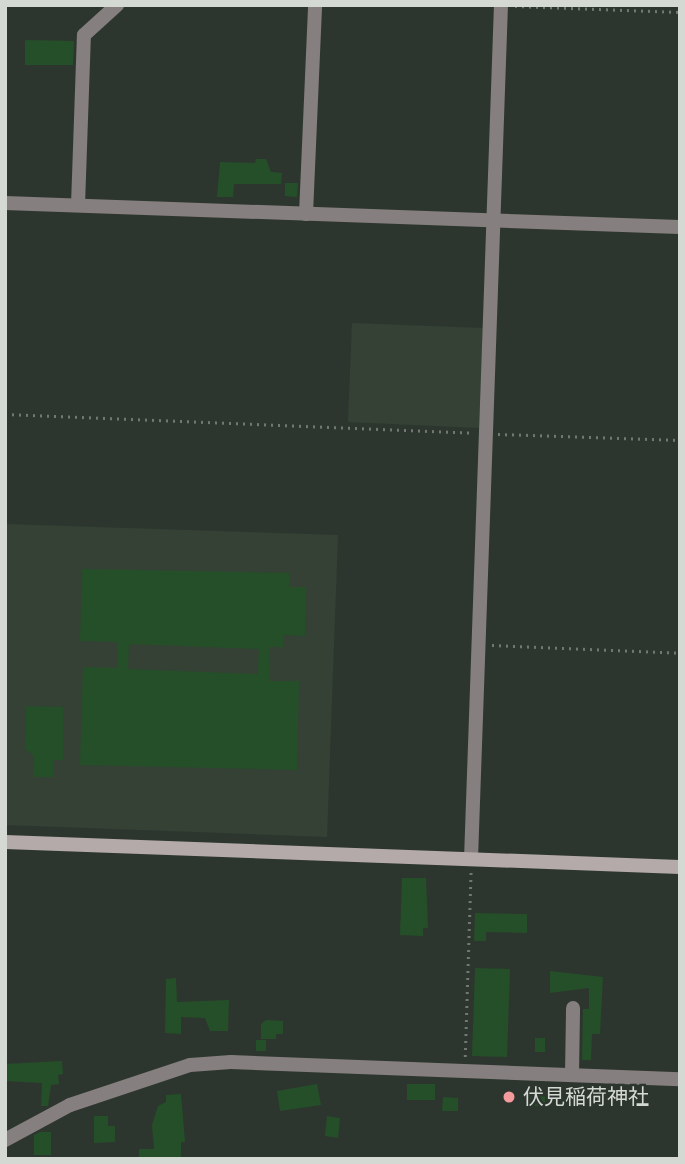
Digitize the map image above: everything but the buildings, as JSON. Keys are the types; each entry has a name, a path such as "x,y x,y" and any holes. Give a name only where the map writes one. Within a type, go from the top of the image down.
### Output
{"street":[{"path":"78,205 85,36 117,5"},
{"path":"306,214 315,5"},
{"path":"471,859 501,5"},
{"path":"5,203 680,227"},
{"path":"5,842 680,867"},
{"path":"572,1075 573,1008"},
{"path":"5,1140 70,1105 190,1065 230,1062 680,1079"}],"path":[{"path":"501,5 680,12"},
{"path":"5,414 680,440"},
{"path":"478,645 680,653"},
{"path":"465,1071 471,859"}],"shaded area":[{"path":"352,323 483,328 479,428 348,422"},
{"path":"5,524 338,535 327,837 5,825"}],"place":[{"name":"伏見稲荷神社","path":"509,1097"}]}
